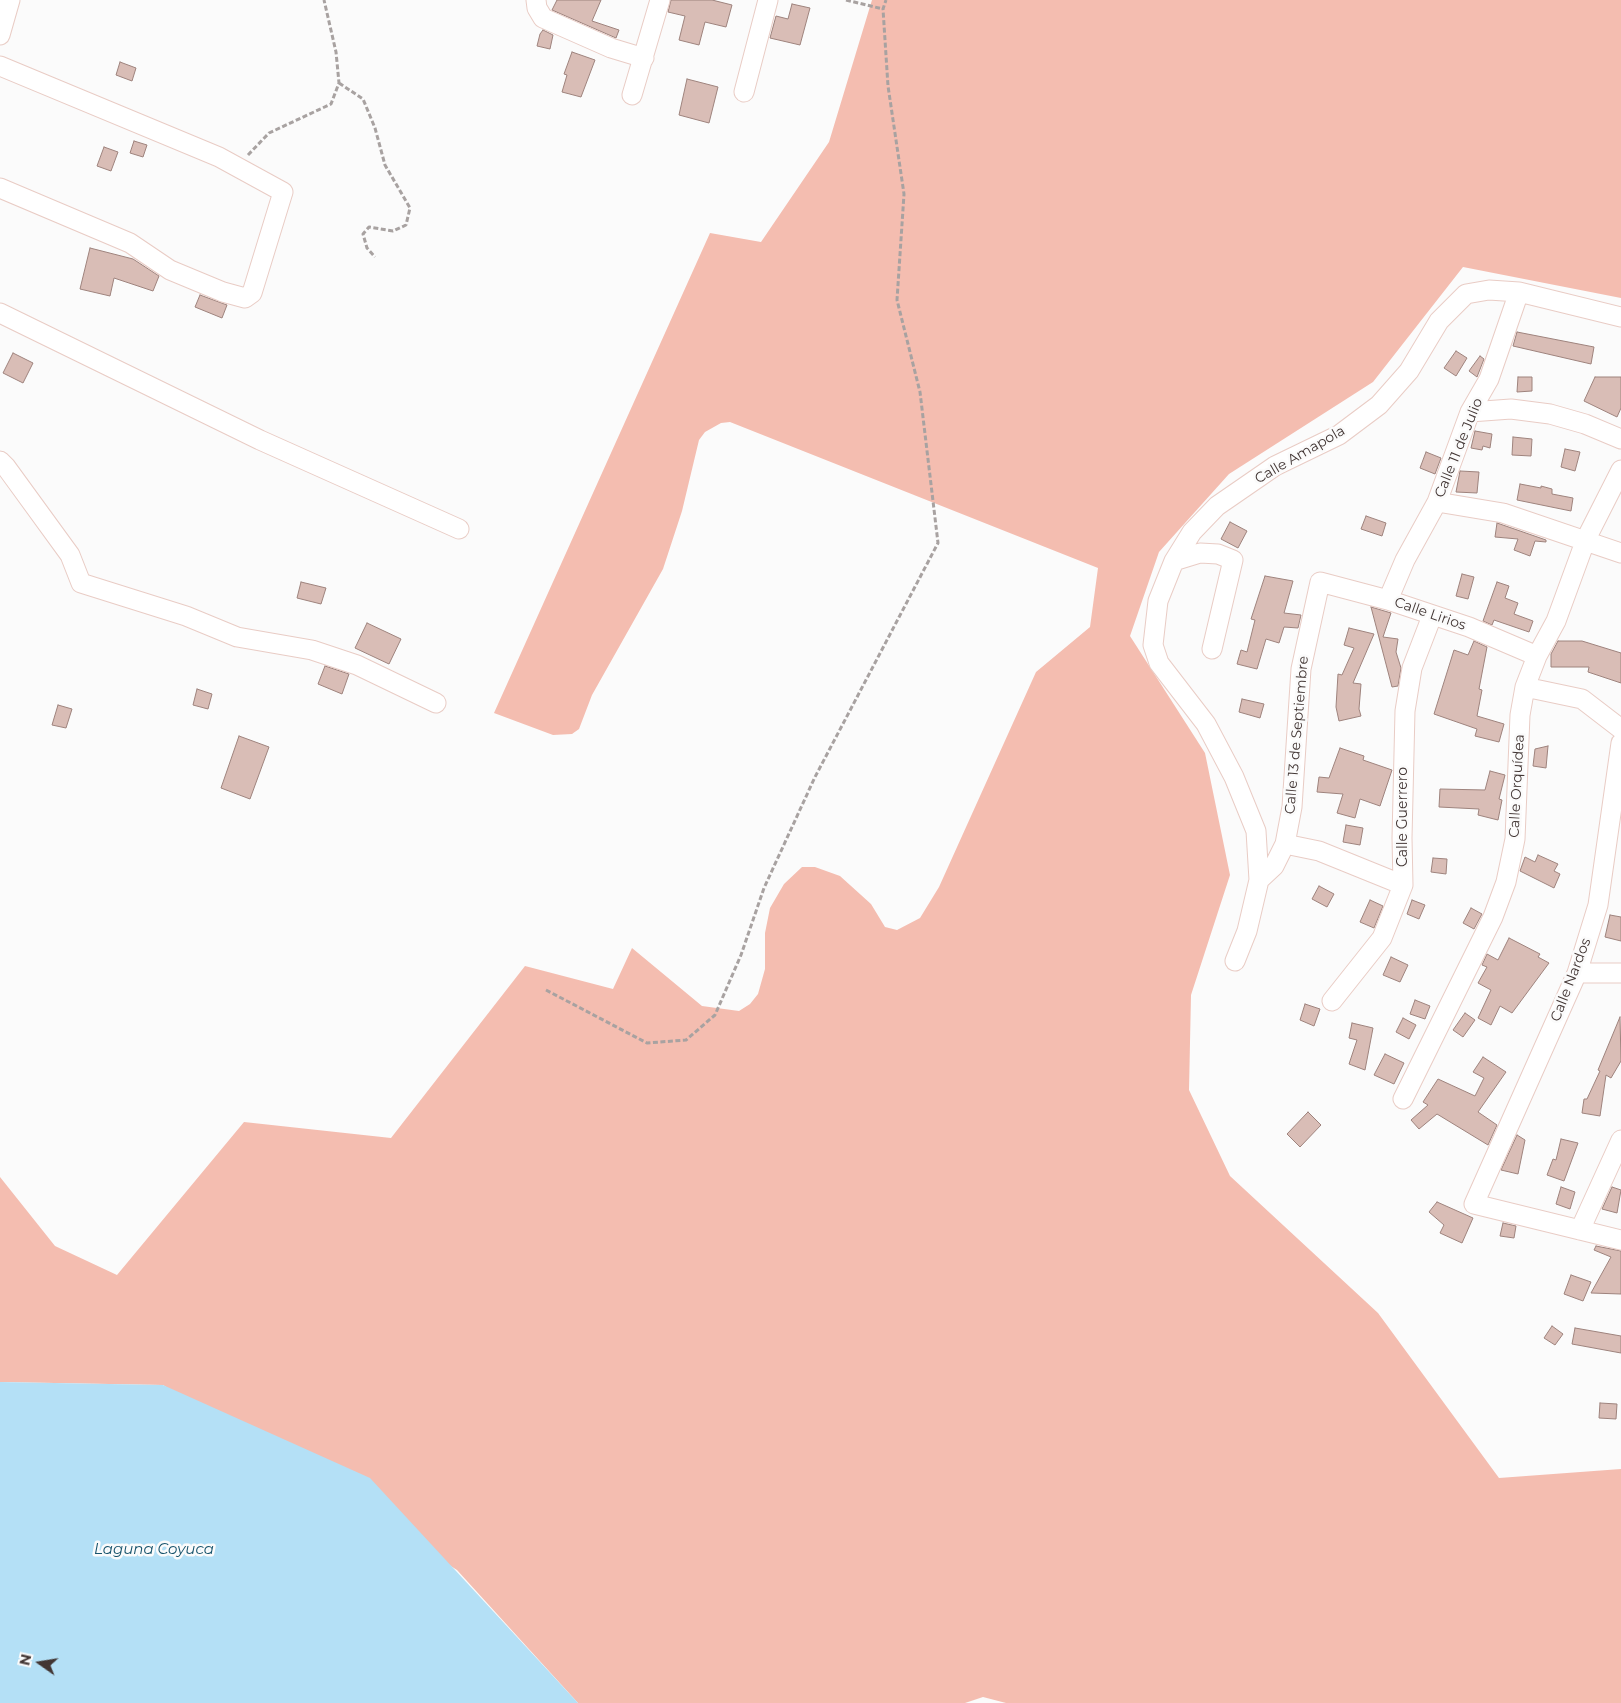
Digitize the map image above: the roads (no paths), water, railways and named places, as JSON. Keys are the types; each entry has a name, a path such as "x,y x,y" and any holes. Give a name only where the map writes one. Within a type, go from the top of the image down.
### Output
{"street":[{"path":"0,34 10,0"},
{"path":"536,0 537,8 543,18 611,48 644,58"},
{"path":"632,95 660,0"},
{"path":"744,92 768,0"},
{"path":"0,66 237,166 283,192 252,293 245,298 223,292 170,270 130,243 0,188"},
{"name":"Calle Amapola","path":"1235,961 1247,931 1259,880 1256,831 1234,777 1206,724 1159,663 1153,645 1158,601 1174,561 1192,532 1217,506 1275,466 1339,435 1379,405 1410,371 1439,320 1466,294 1489,290 1519,292 1621,316"},
{"name":"Calle 11 de Julio","path":"1388,600 1405,560 1437,502 1470,412 1489,379 1519,292"},
{"path":"0,313 260,440 459,529"},
{"path":"1470,412 1510,409 1550,414 1585,424 1621,439"},
{"path":"0,461 70,556 81,582 186,616 237,637 312,650 330,656 356,665 436,703"},
{"name":"Calle Orquídea","path":"1403,1099 1493,917 1506,882 1515,838 1520,715 1525,687 1537,656 1556,621 1586,539 1621,470"},
{"path":"1437,502 1503,513 1586,539 1621,553"},
{"path":"1174,561 1200,553 1218,554 1233,560 1212,648"},
{"name":"Calle Lirios","path":"1320,582 1388,600 1469,627 1537,656"},
{"name":"Calle 13 de Septiembre","path":"1259,880 1274,866 1285,844 1292,807 1301,669 1320,582"},
{"name":"Calle Guerrero","path":"1332,1001 1382,938 1403,885 1402,838 1405,711 1412,668 1432,616"},
{"path":"1525,687 1582,699 1621,728"},
{"name":"Calle Nardos","path":"1580,1230 1474,1204 1577,973 1598,906 1621,743"},
{"path":"1285,844 1319,851 1403,885"},
{"path":"1577,973 1621,973"},
{"path":"1621,1140 1580,1230 1621,1240"}],"water":[{"name":"Laguna Coyuca","path":"0,1382 163,1385 370,1478 578,1703 0,1703"}]}
